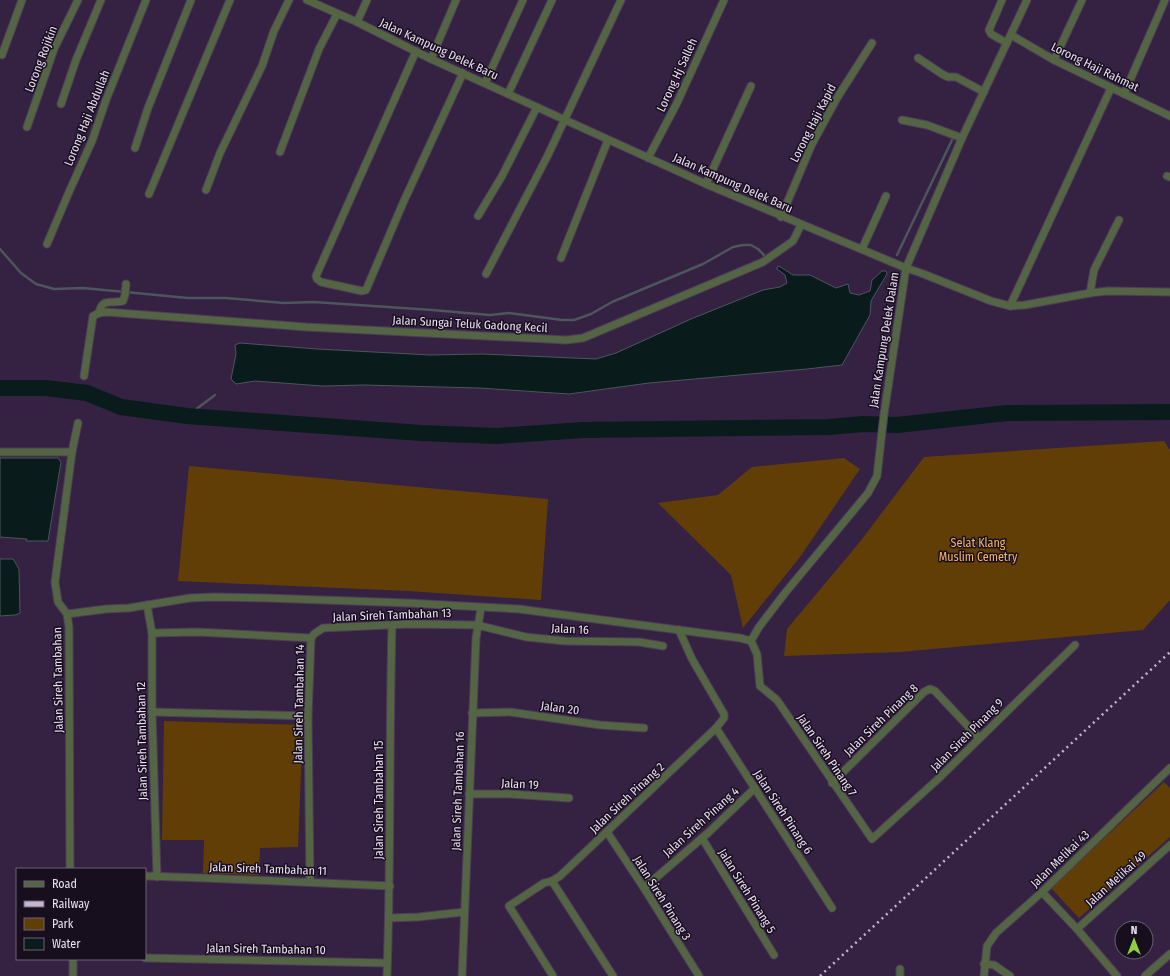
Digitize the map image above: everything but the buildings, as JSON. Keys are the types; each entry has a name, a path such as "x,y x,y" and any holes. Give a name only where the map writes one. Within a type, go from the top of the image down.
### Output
{"street":[{"path":"2,55 22,0"},
{"name":"Lorong Rojikin","path":"27,127 54,48 78,0"},
{"path":"61,104 76,60 101,0"},
{"name":"Lorong Haji Abdullah","path":"47,244 92,141 106,100 146,0"},
{"path":"135,148 148,108 191,0"},
{"path":"149,194 230,0"},
{"path":"206,190 220,153 262,66 274,31 289,0"},
{"name":"Jalan Kampung Delek Baru","path":"308,0 357,22 431,59 706,184 781,217 991,301 1010,306 1025,305 1108,291 1170,292"},
{"path":"357,22 367,0"},
{"path":"431,59 456,0"},
{"path":"485,83 523,0"},
{"path":"508,94 552,0"},
{"path":"486,274 547,157 621,0"},
{"name":"Lorong Hj Salleh","path":"648,158 677,103 724,0"},
{"path":"1002,0 989,30 991,34 1002,40"},
{"name":"Jalan Kampung Delek Dalam","path":"751,641 759,627 785,592 868,493 877,476 884,414 906,268 962,138 984,92 1002,40 1011,35 1027,0"},
{"path":"1054,60 1082,0"},
{"path":"1124,94 1166,0"},
{"path":"280,152 319,49 337,14"},
{"name":"Lorong Haji Rahmat","path":"1011,35 1054,60 1170,116"},
{"name":"Lorong Haji Kapid","path":"781,217 812,144 837,98 872,43"},
{"path":"416,51 316,276 321,282 362,291 366,290 388,237 463,73"},
{"path":"918,58 942,74 948,77 956,77 984,92"},
{"path":"706,184 751,86"},
{"path":"1010,306 1111,88"},
{"path":"478,216 502,176 537,107"},
{"path":"902,120 927,125 962,138"},
{"path":"561,258 608,140"},
{"path":"862,249 886,196"},
{"path":"1090,293 1094,270 1119,220"},
{"name":"Jalan Sungai Teluk Gadong Kecil","path":"98,312 306,327 566,340 583,338 763,262 793,241 801,225"},
{"path":"84,376 93,316 105,302 123,301 126,284"},
{"name":"Jalan Sireh Tambahan","path":"70,868 69,627 67,614 58,602 55,582 72,452 78,423"},
{"path":"0,452 72,452"},
{"path":"67,614 106,609 129,608 176,600 214,597 408,603 518,609 555,613 740,638 751,641"},
{"name":"Jalan Sireh Tambahan 12","path":"147,605 152,633 152,712 157,876"},
{"name":"Jalan Sireh Tambahan 16","path":"462,976 472,713 477,625 481,608"},
{"name":"Jalan Sireh Tambahan 13","path":"311,638 323,628 392,625 477,625"},
{"name":"Jalan Sireh Tambahan 15","path":"387,976 390,886 390,716 392,625"},
{"name":"Jalan 16","path":"477,625 526,637 565,641 639,642 663,646"},
{"name":"Jalan Sireh Pinang 2","path":"552,976 509,906 544,883 560,876 716,728 724,718 724,714 692,658 679,630"},
{"name":"Jalan Sireh Tambahan 14","path":"152,633 197,632 311,638 308,716 310,882"},
{"name":"Jalan Sireh Pinang 7","path":"751,641 757,654 760,686 777,700 832,783 872,839"},
{"name":"Jalan Sireh Pinang 9","path":"872,839 938,779 1075,645"},
{"name":"Jalan Sireh Pinang 8","path":"832,783 924,692 930,689 935,691 979,738"},
{"path":"152,712 308,716"},
{"name":"Jalan 20","path":"472,713 510,712 600,725 644,728"},
{"name":"Jalan Sireh Pinang 6","path":"716,728 832,908"},
{"path":"1167,770 1170,779"},
{"name":"Jalan Melikai 43","path":"984,976 987,946 996,932 1042,892 1167,770"},
{"name":"Jalan Sireh Pinang 4","path":"644,888 702,838 755,788"},
{"name":"Jalan 19","path":"469,794 509,794 569,798"},
{"name":"Jalan Sireh Pinang 3","path":"607,832 699,976"},
{"name":"Jalan Sireh Pinang 5","path":"702,838 774,955"},
{"name":"Jalan Melikai 49","path":"1077,929 1170,845"},
{"name":"Jalan Sireh Tambahan 11","path":"146,876 390,886"},
{"path":"552,880 613,976"},
{"path":"1042,892 1077,929 1117,976"},
{"path":"389,918 418,917 464,912"},
{"path":"1145,976 1170,954"},
{"name":"Jalan Sireh Tambahan 10","path":"146,958 387,963"},
{"path":"73,960 73,976"},
{"path":"984,964 994,965 1010,976"}],"green space":[{"name":"Selat Klang Muslim Cemetry","path":"1164,441 1170,450 1170,600 1143,630 900,652 784,656 787,629 859,543 924,457"},
{"path":"844,458 860,469 800,557 743,628 731,575 658,503 718,495 752,467"},
{"path":"189,466 548,499 541,600 408,591 178,581"},
{"path":"164,721 303,725 298,847 260,848 259,875 203,873 204,840 162,840"},
{"path":"1164,782 1170,788 1170,837 1079,918 1051,888"}],"water":[{"path":"779,266 793,275 810,275 836,288 848,284 850,293 859,295 870,291 872,280 882,271 886,271 887,274 871,301 870,315 842,365 649,383 569,394 479,388 364,385 322,386 255,381 236,384 231,379 236,354 235,345 240,343 430,355 482,354 596,359 616,353 691,319 763,290 780,287 787,283 785,275 777,269"},
{"path":"0,458 58,458 61,462 48,541 26,541 27,539 0,537"},
{"path":"0,559 13,559 19,569 20,613 15,615 0,616"}],"waterway":[{"path":"897,255 952,140"},
{"path":"0,249 21,273 36,284 54,289 83,288 188,298 226,298 284,303 314,302 490,315 509,313 562,320 574,320 591,314 612,302 703,264 733,247 751,245 764,255"},
{"path":"0,388 46,388 87,393 121,407 187,416 421,433 497,436 583,430 829,427 863,424 897,425 1007,413 1170,412"},
{"path":"187,416 215,395"}],"railway":[{"path":"820,976 1170,652"}]}
